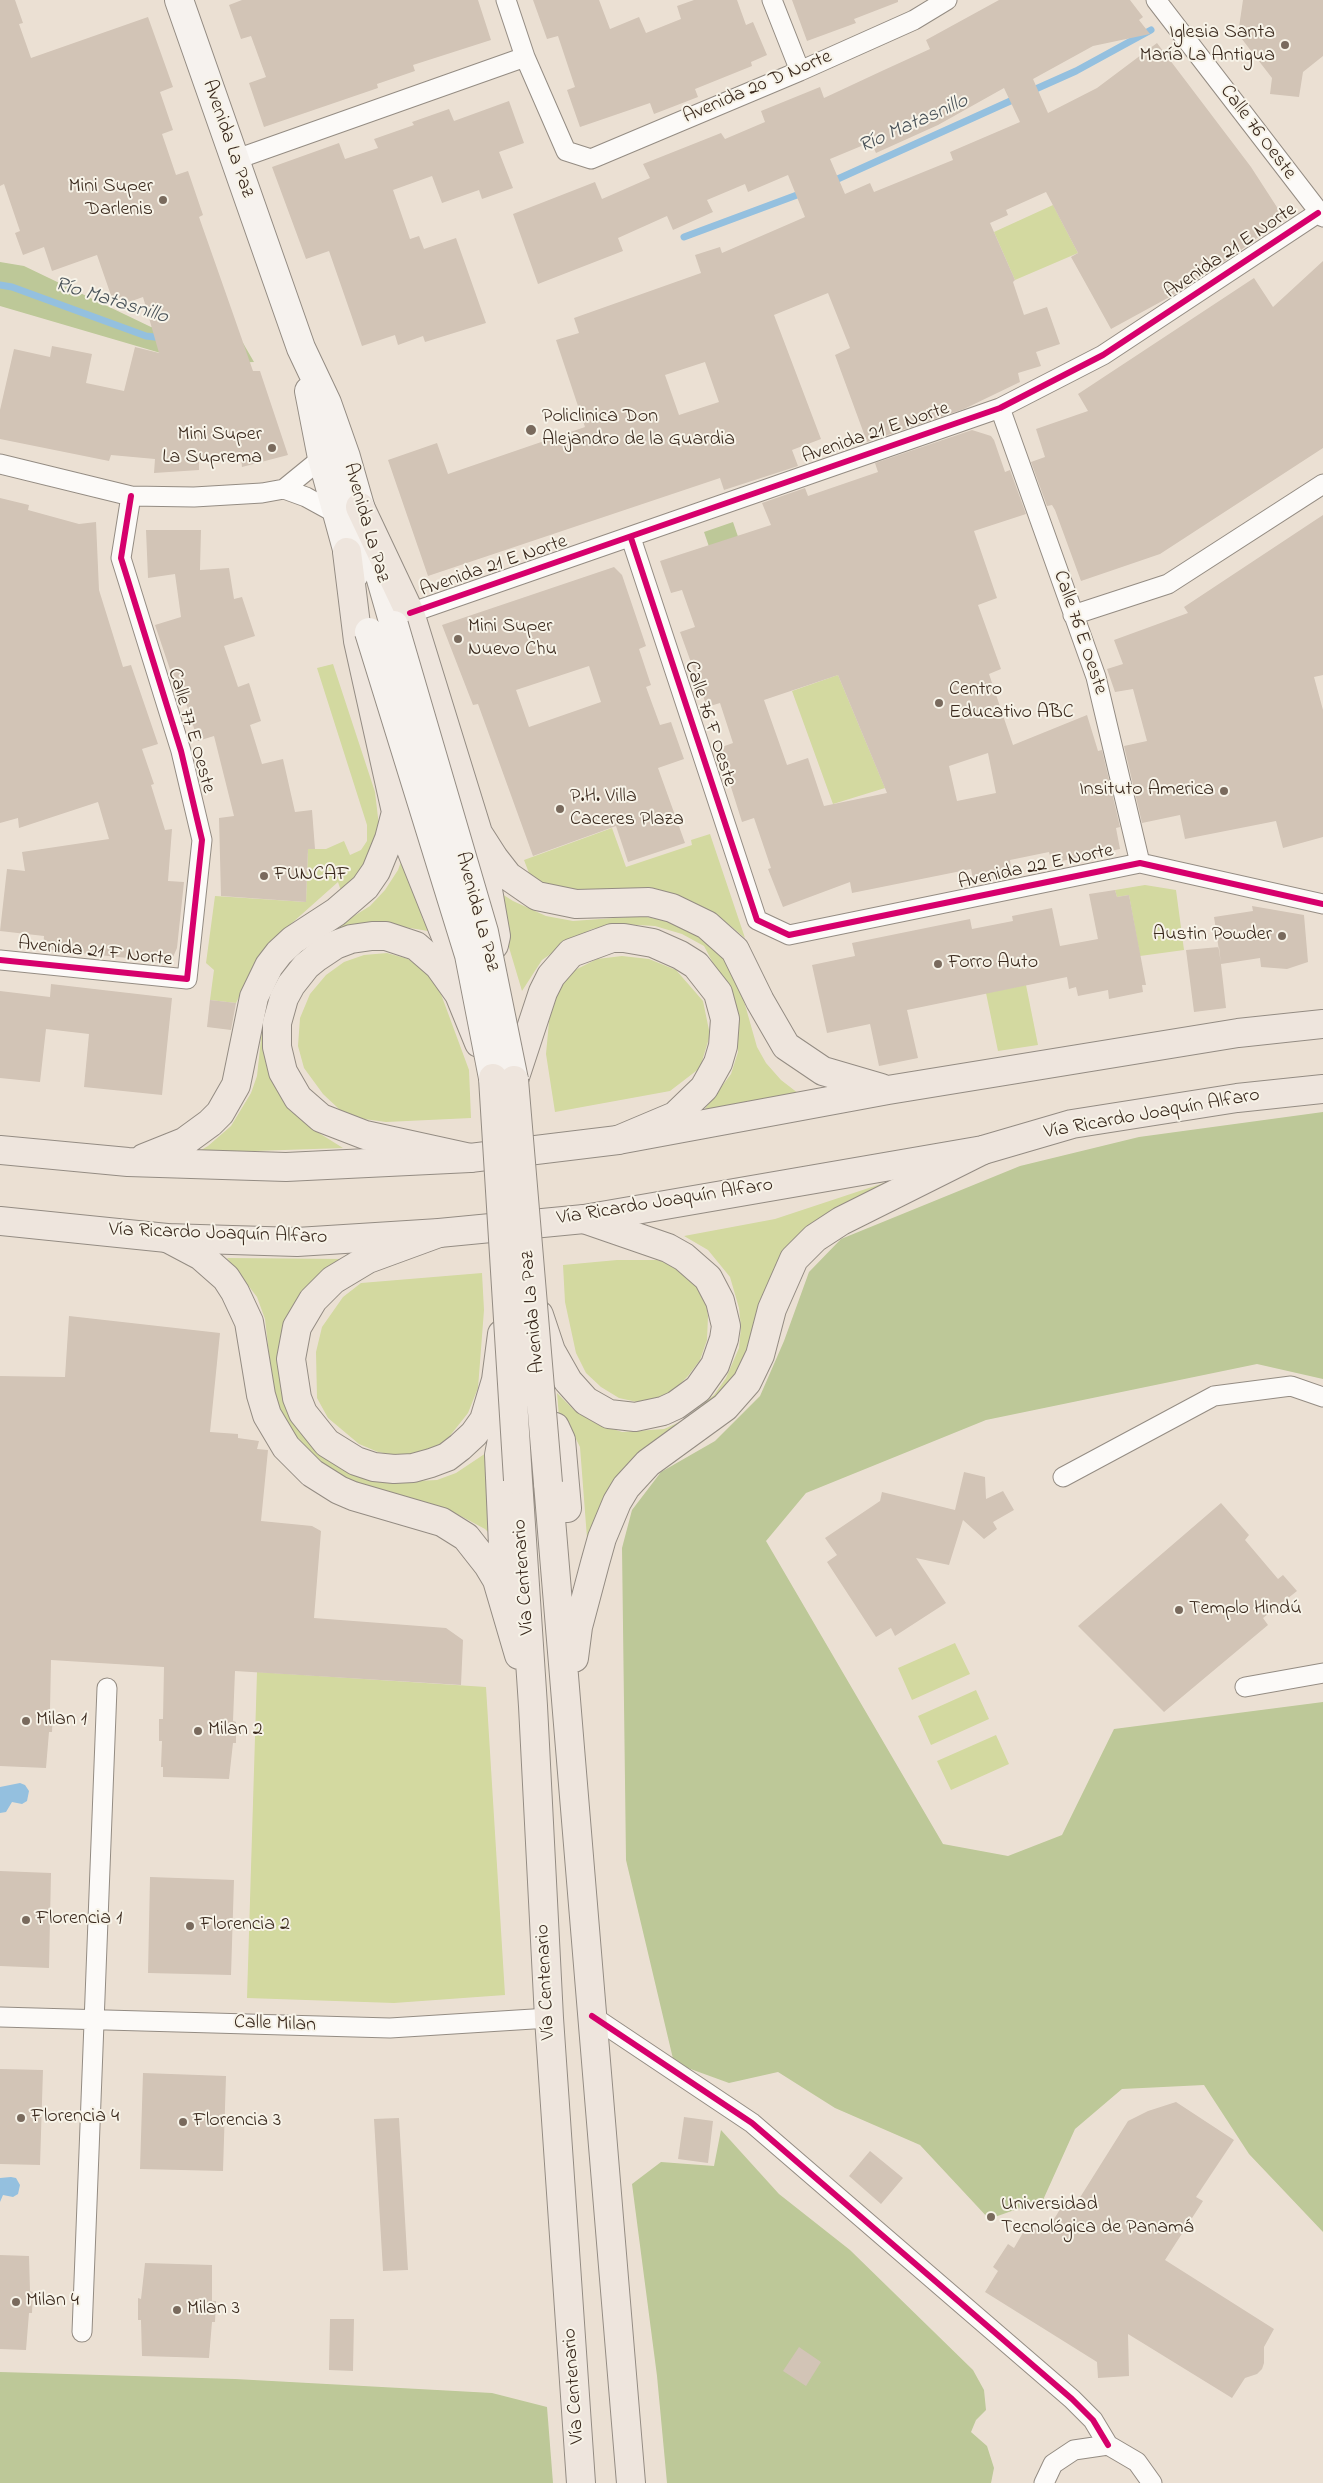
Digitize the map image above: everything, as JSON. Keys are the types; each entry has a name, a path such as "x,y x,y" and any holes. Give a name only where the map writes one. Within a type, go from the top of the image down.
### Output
{"main road":[{"name":"Avenida La Paz","path":"180,0 234,160 306,362 328,403 346,457 349,511 347,552 391,623"},
{"name":"Avenida La Paz","path":"306,362 311,406 322,458 349,511 391,623 469,955 503,1079 519,1294 548,1482"},
{"path":"347,552 358,641 396,812 446,937 454,952 463,955 488,952 494,945 496,936 478,833"},
{"path":"391,623 478,833 508,876 537,896 576,904 649,902 672,908 707,925 735,950 786,1046 823,1071 888,1090"},
{"path":"128,1162 154,1155 184,1142 210,1123 220,1112 236,1085 254,997 269,966 293,940 336,912 365,887 383,856 396,812"},
{"path":"470,1158 365,1135 334,1125 308,1108 289,1085 283,1072 277,1046 277,1023 284,998 306,966 326,951 351,939 386,936 416,946 439,966 460,994 503,1079"},
{"path":"503,1079 551,976 571,953 612,938 641,940 653,943 696,965 718,993 725,1019 723,1046 718,1062 704,1088 674,1116 618,1140"},
{"path":"0,1150 128,1162 286,1166 470,1158 618,1140 888,1090 1238,1033 1323,1024"},
{"name":"Vía Ricardo Joaquín Alfaro","path":"0,1221 167,1238 297,1242 439,1233 584,1219 983,1150 1072,1124 1237,1098 1323,1089"},
{"path":"568,1706 578,1627 602,1538 626,1487 660,1452 725,1407 747,1382 760,1355 772,1309 786,1273 804,1246 842,1221 983,1150"},
{"path":"519,1294 560,1369 578,1393 599,1409 609,1414 635,1417 663,1411 676,1405 698,1389 720,1353 726,1326 720,1301 708,1278 684,1257 668,1248 584,1219"},
{"path":"439,1233 368,1259 333,1280 303,1313 297,1327 291,1359 293,1379 303,1413 327,1443 342,1454 374,1467 394,1469 413,1468 431,1463 447,1457 460,1448 474,1434 484,1420 519,1294"},
{"path":"167,1238 201,1256 226,1278 235,1292 249,1322 256,1374 267,1415 286,1447 296,1459 326,1482 353,1496 426,1517 454,1528 475,1547 497,1580 533,1706"},
{"name":"Avenida La Paz","path":"518,1480 519,1294"},
{"path":"507,1615 499,1455 504,1430 530,1420 554,1427 560,1440 578,1627"},
{"name":"Vía Centenario","path":"518,1480 533,1706 549,2018 581,2483"},
{"name":"Vía Centenario","path":"548,1482 631,2480"}],"street":[{"path":"234,160 525,58 506,0"},
{"path":"772,0 800,71"},
{"name":"Avenida 20 D Norte","path":"525,58 566,151 591,159 800,71 914,20 947,0"},
{"name":"Calle 76 Oeste","path":"1156,0 1321,215"},
{"name":"Avenida 21 E Norte","path":"391,623 1000,408 1103,356 1321,215"},
{"name":"Calle 76 E Oeste","path":"1000,408 1096,677 1140,863"},
{"path":"284,489 322,458"},
{"path":"0,464 131,496 253,494 284,489 349,511"},
{"path":"1074,615 1168,584 1323,484"},
{"name":"Calle 77 E Oeste","path":"131,496 120,558 181,751 202,840 187,979"},
{"name":"Calle 76 F Oeste","path":"631,538 757,920"},
{"name":"Avenida 22 E Norte","path":"757,920 788,935 1140,863 1323,904"},
{"name":"Avenida 21 F Norte","path":"0,960 187,979"},
{"path":"1063,1477 1214,1396 1291,1386 1323,1397"},
{"path":"1245,1687 1323,1673"},
{"path":"82,2332 107,1688"},
{"path":"592,2016 752,2122 1072,2399 1093,2420 1108,2445 1136,2462 1152,2483"},
{"name":"Calle Milan","path":"0,2017 390,2028 549,2018"},
{"path":"1044,2483 1053,2464 1074,2450 1108,2445"}],"green space":[{"path":"1053,205 1078,253 1015,280 994,232"},
{"path":"0,262 24,266 151,327 243,343 254,362 227,363 164,354 0,306"},
{"path":"733,522 761,604 732,614 704,532"},
{"path":"333,664 375,792 379,826 375,848 365,869 341,891 338,882 274,939 256,963 236,1003 210,1000 214,970 206,963 215,896 306,902 308,849 326,849 344,841 350,855 361,850 367,841 367,825 317,668"},
{"path":"838,675 885,788 833,804 792,691"},
{"path":"612,828 626,867 692,845 691,840 710,834 745,938 704,908 672,893 649,888 582,897 532,881 524,860"},
{"path":"403,856 423,920 434,932 386,924 277,993 303,1119 319,1133 343,1148 196,1153 208,1146 231,1126 251,1093 257,1076 264,1011 270,991 283,968 301,949 370,906 385,890 398,870"},
{"path":"1145,885 1176,890 1184,950 1140,956 1129,895 1117,897 1115,890"},
{"path":"491,887 513,901 546,916 573,921 642,916 675,923 692,930 727,961 740,987 757,1047 766,1063 781,1080 807,1100 698,1118 731,1074 738,1052 735,1028 723,982 704,946 682,934 655,926 621,924 592,929 569,941 542,960 522,991"},
{"path":"387,953 408,959 425,969 438,986 469,1070 471,1118 386,1122 364,1119 340,1110 323,1094 304,1068 298,1046 300,1018 310,994 326,975 344,962 364,955"},
{"path":"622,956 649,959 676,970 703,1001 710,1035 700,1068 670,1091 555,1112 546,1054 550,1011 562,982 573,971 597,959"},
{"path":"1026,985 1038,1045 998,1051 986,993"},
{"path":"1323,1112 1323,1379 1257,1364 986,1420 806,1493 766,1541 943,1844 1008,1856 1062,1835 1114,1729 1323,1702 1323,2232 1249,2154 1204,2085 1122,2089 1075,2129 1043,2200 989,2219 920,2145 835,2108 778,2072 729,2083 674,2063 626,1860 622,1548 632,1510 661,1472 715,1441 760,1396 784,1341 809,1272 841,1239 1020,1166 1139,1137"},
{"path":"902,1177 866,1197 765,1305 739,1372 719,1396 647,1446 630,1465 589,1564 580,1447 574,1435 560,1429 557,1393 574,1410 595,1423 622,1432 664,1429 684,1420 714,1395 726,1378 739,1348 741,1327 739,1308 730,1277 708,1250 684,1236 775,1219"},
{"path":"227,1258 345,1259 330,1270 288,1395 396,1482 437,1480 456,1473 489,1451 494,1538 485,1529 455,1513 373,1492 327,1471 298,1442 278,1406 272,1380 265,1319 257,1297"},
{"path":"617,1260 657,1260 673,1265 692,1279 705,1298 708,1316 707,1340 700,1360 673,1391 654,1400 637,1402 619,1398 601,1387 586,1373 576,1353 565,1302 563,1265"},
{"path":"482,1273 484,1310 478,1388 468,1413 445,1442 427,1450 401,1456 378,1452 359,1444 328,1418 317,1398 316,1352 322,1327 343,1297 361,1283"},
{"path":"955,1643 970,1674 912,1700 898,1668"},
{"path":"257,1672 486,1687 505,1995 394,2003 247,1998"},
{"path":"976,1690 989,1719 931,1745 918,1716"},
{"path":"996,1735 1009,1764 951,1790 937,1761"},
{"path":"721,2130 779,2194 850,2250 973,2370 984,2390 986,2410 976,2420 971,2432 987,2446 994,2468 991,2483 667,2483 657,2376 632,2184 661,2162 714,2166"},
{"path":"0,2372 235,2379 492,2393 547,2407 553,2483 0,2483"}],"water":[{"path":"20,1783 25,1785 29,1791 27,1801 22,1804 12,1802 6,1812 0,1813 0,1787"},
{"path":"0,2178 16,2178 20,2185 18,2194 13,2197 3,2195 0,2202"}],"building":[{"path":"0,0 15,0 23,23 19,24 31,58 148,17 173,87 160,92 173,130 162,134 176,175 188,171 203,215 199,217 253,371 260,371 288,455 242,467 241,457 199,460 199,470 154,473 155,459 111,455 109,461 0,439 0,410 14,349 50,357 52,346 92,354 86,383 124,391 135,347 159,353 143,297 115,307 97,255 52,271 44,247 23,255 15,233 20,231 4,184 0,186"},
{"path":"242,0 478,0 491,40 413,65 415,71 377,84 378,88 264,127 249,83 266,77 251,36 241,39 229,5"},
{"path":"533,0 599,0 610,29 639,17 646,33 681,19 677,6 694,0 737,0 746,25 753,22 767,55 751,62 752,66 695,89 698,97 654,114 650,103 580,127 567,90 575,87 558,36 547,39"},
{"path":"792,0 898,0 898,2 854,19 856,23 807,41"},
{"path":"999,0 1130,0 1143,17 1139,20 1150,34 1093,46 1033,79 1048,113 1097,88 1157,43 1251,167 1284,218 1237,253 1175,294 1111,329 1071,257 1078,253 1046,192 1006,210 1008,215 990,223 1015,280 1013,282 1024,315 1047,307 1060,344 1036,352 1041,366 1018,373 1020,382 964,409 867,442 835,355 850,348 828,293 774,315 821,439 792,450 798,466 724,490 720,478 428,576 388,460 437,443 448,474 585,427 556,340 579,333 574,318 701,273 695,255 720,247 722,253 805,217 788,175 748,192 745,184 707,200 713,212 673,230 667,216 618,238 623,251 538,284 513,214 595,182 602,199 650,178 643,164 721,133 725,139 765,122 761,111 820,87 824,98 930,49 926,40","holes":["1004,88 1020,122 950,152 953,160 874,192 870,183 845,194 830,159 871,142 876,153 938,125","705,362 719,402 679,415 665,375"]},
{"name":"Iglesia Santa María La Antigua","path":"1243,0 1323,0 1323,56 1303,72 1299,97 1270,94 1272,78 1238,34"},
{"path":"509,101 524,143 499,152 513,188 482,199 479,190 442,203 432,176 393,190 410,239 419,236 424,249 456,238 486,323 425,342 423,336 398,345 395,335 362,346 329,251 306,259 272,167 339,143 345,159 378,148 374,139 414,125 412,122 449,109 454,121"},
{"path":"1323,261 1323,448 1160,554 1081,581 1055,510 1052,505 1047,506 1031,462 1045,457 1036,429 1088,411 1078,394 1254,278 1273,307"},
{"path":"972,430 991,436 994,440 1005,472 1010,470 1026,514 974,531 997,598 978,605 1001,669 989,674 1013,745 1087,715 1098,751 1102,750 1120,827 1116,828 1120,849 1052,863 1049,852 1010,860 1012,873 973,880 971,869 852,893 850,882 783,907 768,869 771,868 754,818 742,822 730,784 732,783 719,748 733,743 720,703 707,707 680,632 695,627 682,590 671,593 660,561 771,525 762,503 805,488 808,496 878,472 875,463","holes":["838,675 887,793 824,806 808,758 787,765 764,700","988,753 996,793 957,801 949,766"]},
{"path":"0,498 29,505 28,510 79,524 96,522 99,590 123,667 131,665 158,744 142,749 154,784 151,785 165,830 172,829 168,881 184,882 177,948 173,957 165,962 43,949 44,936 0,931 7,869 25,871 22,852 109,839 98,802 19,828 18,818 0,823"},
{"path":"1323,515 1323,675 1314,677 1323,710 1323,837 1283,848 1276,821 1185,839 1180,815 1142,823 1124,746 1147,741 1133,689 1115,692 1107,669 1123,664 1114,640 1188,613 1184,607"},
{"path":"146,530 201,530 200,570 229,568 234,599 242,597 255,636 224,646 238,687 249,683 261,721 250,725 262,764 283,759 295,812 312,810 315,849 308,849 306,902 221,896 219,818 234,816 214,736 198,741 186,703 182,705 155,625 181,617 175,574 148,578"},
{"path":"614,567 622,575 646,646 639,649 651,685 646,687 660,725 671,722 684,759 658,768 685,843 628,862 616,826 533,856 478,704 473,705 442,625","holes":["589,666 601,702 529,727 516,690"]},
{"path":"1115,890 1117,897 1129,895 1146,985 1142,985 1143,992 1109,999 1108,990 1078,996 1076,987 1069,989 1067,977 907,1010 918,1058 879,1066 870,1024 827,1033 812,965 855,956 852,943 970,919 972,929 1013,921 1012,916 1052,908 1060,946 1098,939 1089,894"},
{"path":"1252,906 1304,915 1308,962 1287,969 1261,967 1260,958 1221,964 1214,917 1253,911"},
{"path":"1219,947 1226,1008 1194,1012 1186,950"},
{"path":"51,984 172,998 162,1095 84,1087 89,1034 46,1029 40,1082 0,1078 0,991 50,997"},
{"path":"210,1000 236,1003 231,1030 207,1027"},
{"path":"69,1316 220,1333 210,1432 238,1434 238,1438 259,1441 257,1449 268,1450 261,1521 312,1526 321,1531 314,1618 446,1628 463,1640 461,1685 235,1671 233,1721 236,1722 236,1743 233,1743 229,1779 163,1777 163,1767 161,1767 162,1741 159,1741 159,1719 163,1719 164,1667 51,1660 50,1710 53,1710 52,1732 49,1732 46,1768 0,1766 0,1376 65,1377"},
{"path":"964,1472 985,1477 986,1499 1003,1491 1014,1510 993,1522 997,1529 984,1539 963,1520 949,1565 916,1558 946,1603 895,1636 891,1628 876,1637 827,1562 837,1555 825,1538 880,1501 882,1492 955,1510"},
{"name":"Templo Hindú","path":"1221,1503 1249,1535 1245,1540 1278,1579 1283,1575 1297,1591 1263,1618 1268,1625 1164,1712 1078,1626"},
{"name":"Florencia 1","path":"0,1871 51,1873 49,1968 0,1966"},
{"name":"Florencia 2","path":"150,1877 234,1880 231,1975 148,1973"},
{"name":"Florencia 4","path":"0,2069 43,2070 40,2165 0,2164"},
{"name":"Florencia 3","path":"143,2073 226,2076 223,2171 140,2169"},
{"path":"1176,2102 1234,2140 1196,2197 1203,2201 1165,2260 1274,2329 1264,2347 1262,2369 1257,2374 1245,2378 1232,2398 1128,2334 1129,2376 1098,2378 1097,2362 985,2292 998,2271 993,2267 1008,2244 1014,2248 1028,2224 1045,2234 1065,2201 1074,2207 1128,2121 1148,2111"},
{"path":"684,2117 713,2121 708,2163 678,2159"},
{"path":"399,2118 408,2270 383,2271 374,2119"},
{"path":"870,2151 903,2178 881,2204 849,2176"},
{"name":"Milan 4","path":"0,2255 29,2256 30,2291 33,2292 32,2313 29,2313 26,2350 0,2349"},
{"name":"Milan 3","path":"145,2263 212,2265 212,2301 216,2301 215,2322 212,2322 209,2358 142,2356 141,2320 138,2320 138,2298 141,2299"},
{"path":"330,2319 354,2319 353,2371 329,2370"},
{"path":"799,2347 821,2362 806,2386 783,2371"}],"waterway":[{"name":"Río Matasnillo","path":"1029,92 1076,71 1151,30"},
{"name":"Río Matasnillo","path":"831,182 1017,98"},
{"name":"Río Matasnillo","path":"684,237 805,192"},
{"name":"Río Matasnillo","path":"0,285 12,287 146,336 163,338"}],"cycle path":[{"path":"410,613 1000,408 1103,355 1318,213"},
{"path":"0,960 187,979 202,840 181,751 121,558 131,496"},
{"path":"631,538 757,920 789,935 1140,863 1323,904"},
{"path":"592,2016 752,2123 1072,2399 1093,2420 1108,2445"}],"place":[{"name":"Iglesia Santa María La Antigua","path":"1285,45"},
{"name":"Mini Super Darlenis","path":"163,200"},
{"name":"Policlinica Don Alejandro de la Guardia","path":"531,430"},
{"name":"Mini Super La Suprema","path":"272,448"},
{"name":"Mini Super Nuevo Chu","path":"458,639"},
{"name":"Centro Educativo ABC","path":"939,703"},
{"name":"Insituto America","path":"1224,791"},
{"name":"P.H. Villa Caceres Plaza","path":"560,809"},
{"name":"FUNCAF","path":"264,876"},
{"name":"Austin Powder","path":"1282,936"},
{"name":"Forro Auto","path":"938,964"},
{"name":"Templo Hindú","path":"1179,1610"},
{"name":"Milan 1","path":"26,1721"},
{"name":"Milan 2","path":"198,1731"},
{"name":"Florencia 1","path":"26,1920"},
{"name":"Florencia 2","path":"190,1926"},
{"name":"Florencia 4","path":"21,2118"},
{"name":"Florencia 3","path":"183,2122"},
{"name":"Universidad Tecnológica de Panamá","path":"991,2217"},
{"name":"Milan 4","path":"16,2302"},
{"name":"Milan 3","path":"177,2310"}]}
